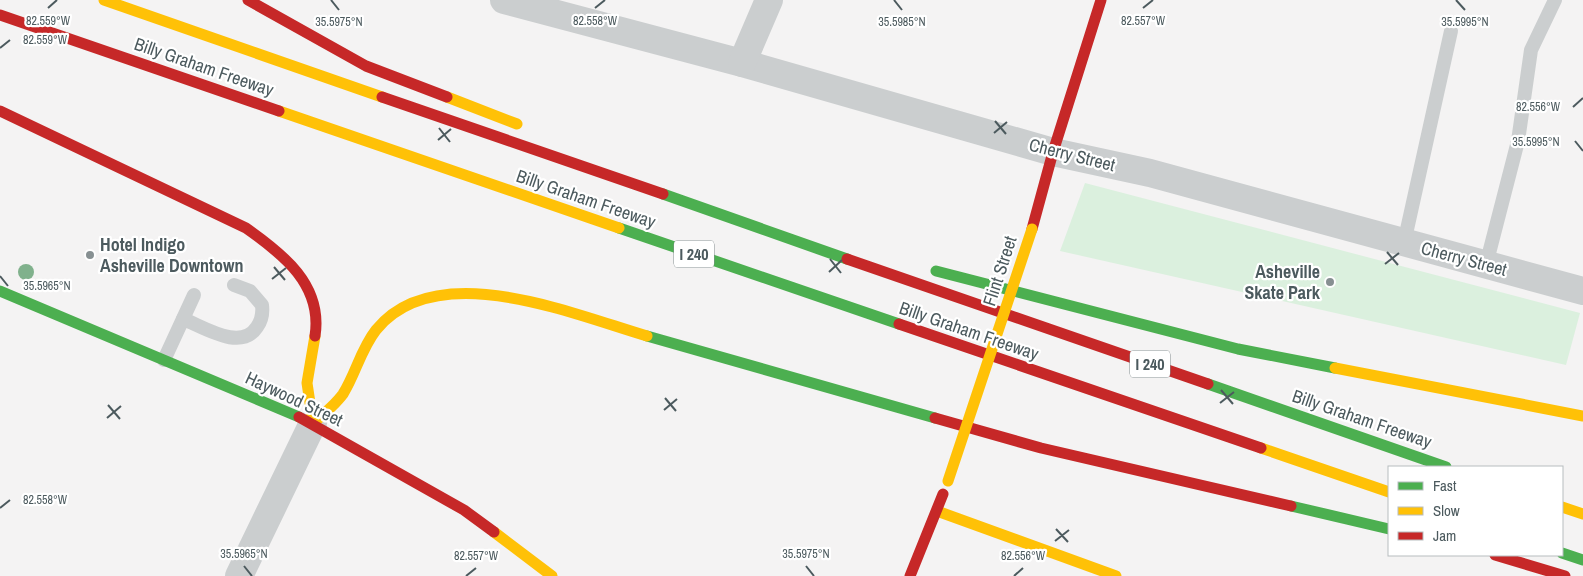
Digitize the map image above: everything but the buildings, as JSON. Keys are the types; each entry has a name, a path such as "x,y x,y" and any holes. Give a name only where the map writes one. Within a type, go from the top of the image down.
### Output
{"main road":[{"name":"Billy Graham Freeway","path":"104,0 1443,466"},
{"path":"248,0 366,66 531,129"},
{"name":"Flint Street","path":"910,576 948,481 1032,229 1053,152 1101,0"},
{"name":"Billy Graham Freeway","path":"0,15 1388,492"},
{"path":"0,111 246,228 274,248 296,270 310,292 316,318 307,379 313,423"},
{"path":"573,151 612,176"},
{"path":"854,260 903,266"},
{"path":"923,269 942,272 1067,307 1238,349 1583,416"},
{"name":"Haywood Street","path":"0,290 313,423 464,510 552,576"},
{"path":"313,423 340,399 364,347 381,326 396,313 420,299 443,292 488,292 515,298 1041,448 1388,529"},
{"path":"1563,507 1583,514"},
{"path":"936,511 1116,576"},
{"path":"1563,552 1583,560"},
{"path":"1498,556 1565,576"}],"street":[{"name":"Cherry Street","path":"504,0 742,63 1053,152 1150,174 1583,291"},
{"path":"742,63 769,0"},
{"path":"239,576 313,423"}],"lane":[{"path":"1486,265 1518,141 1531,50 1555,0"},
{"path":"1404,243 1451,31"},
{"path":"183,319 225,336 243,339 250,336 261,321 262,305 250,291 234,285"},
{"path":"164,360 194,295"}],"green space":[{"name":"Asheville Skate Park","path":"1085,183 1580,313 1566,365 1060,251"}],"traffic: fast":[{"path":"663,194 847,259"},
{"path":"619,228 899,324"},
{"path":"936,271 1238,349 1335,368"},
{"path":"0,291 299,417"},
{"path":"647,336 935,418"},
{"path":"1208,384 1443,466"},
{"path":"1291,506 1388,529"},
{"path":"1563,553 1583,560"}],"traffic: slow":[{"path":"104,0 382,97"},
{"path":"447,97 517,124"},
{"path":"279,111 619,228"},
{"path":"948,481 1032,229"},
{"path":"313,423 333,406 343,394 366,345 376,330 402,308 433,297 468,294 506,297 581,315 647,336"},
{"path":"313,423 307,383 315,336"},
{"path":"1335,368 1583,416"},
{"path":"1261,448 1388,492"},
{"path":"1563,507 1583,514"},
{"path":"937,511 1116,576"},
{"path":"494,532 552,576"}],"traffic: jam":[{"path":"248,0 366,66 447,97"},
{"path":"1032,229 1053,152 1101,0"},
{"path":"0,15 279,111"},
{"path":"382,97 663,194"},
{"path":"0,111 246,228 286,260 306,286 313,301 316,318 315,336"},
{"path":"847,259 1208,384"},
{"path":"899,324 1261,448"},
{"path":"299,417 464,510 494,532"},
{"path":"935,418 1041,448 1291,506"},
{"path":"910,576 943,494"},
{"path":"1498,556 1565,576"}],"place":[{"name":"Hotel Indigo Asheville Downtown","path":"90,255"},
{"name":"Asheville Skate Park","path":"1330,282"}]}
